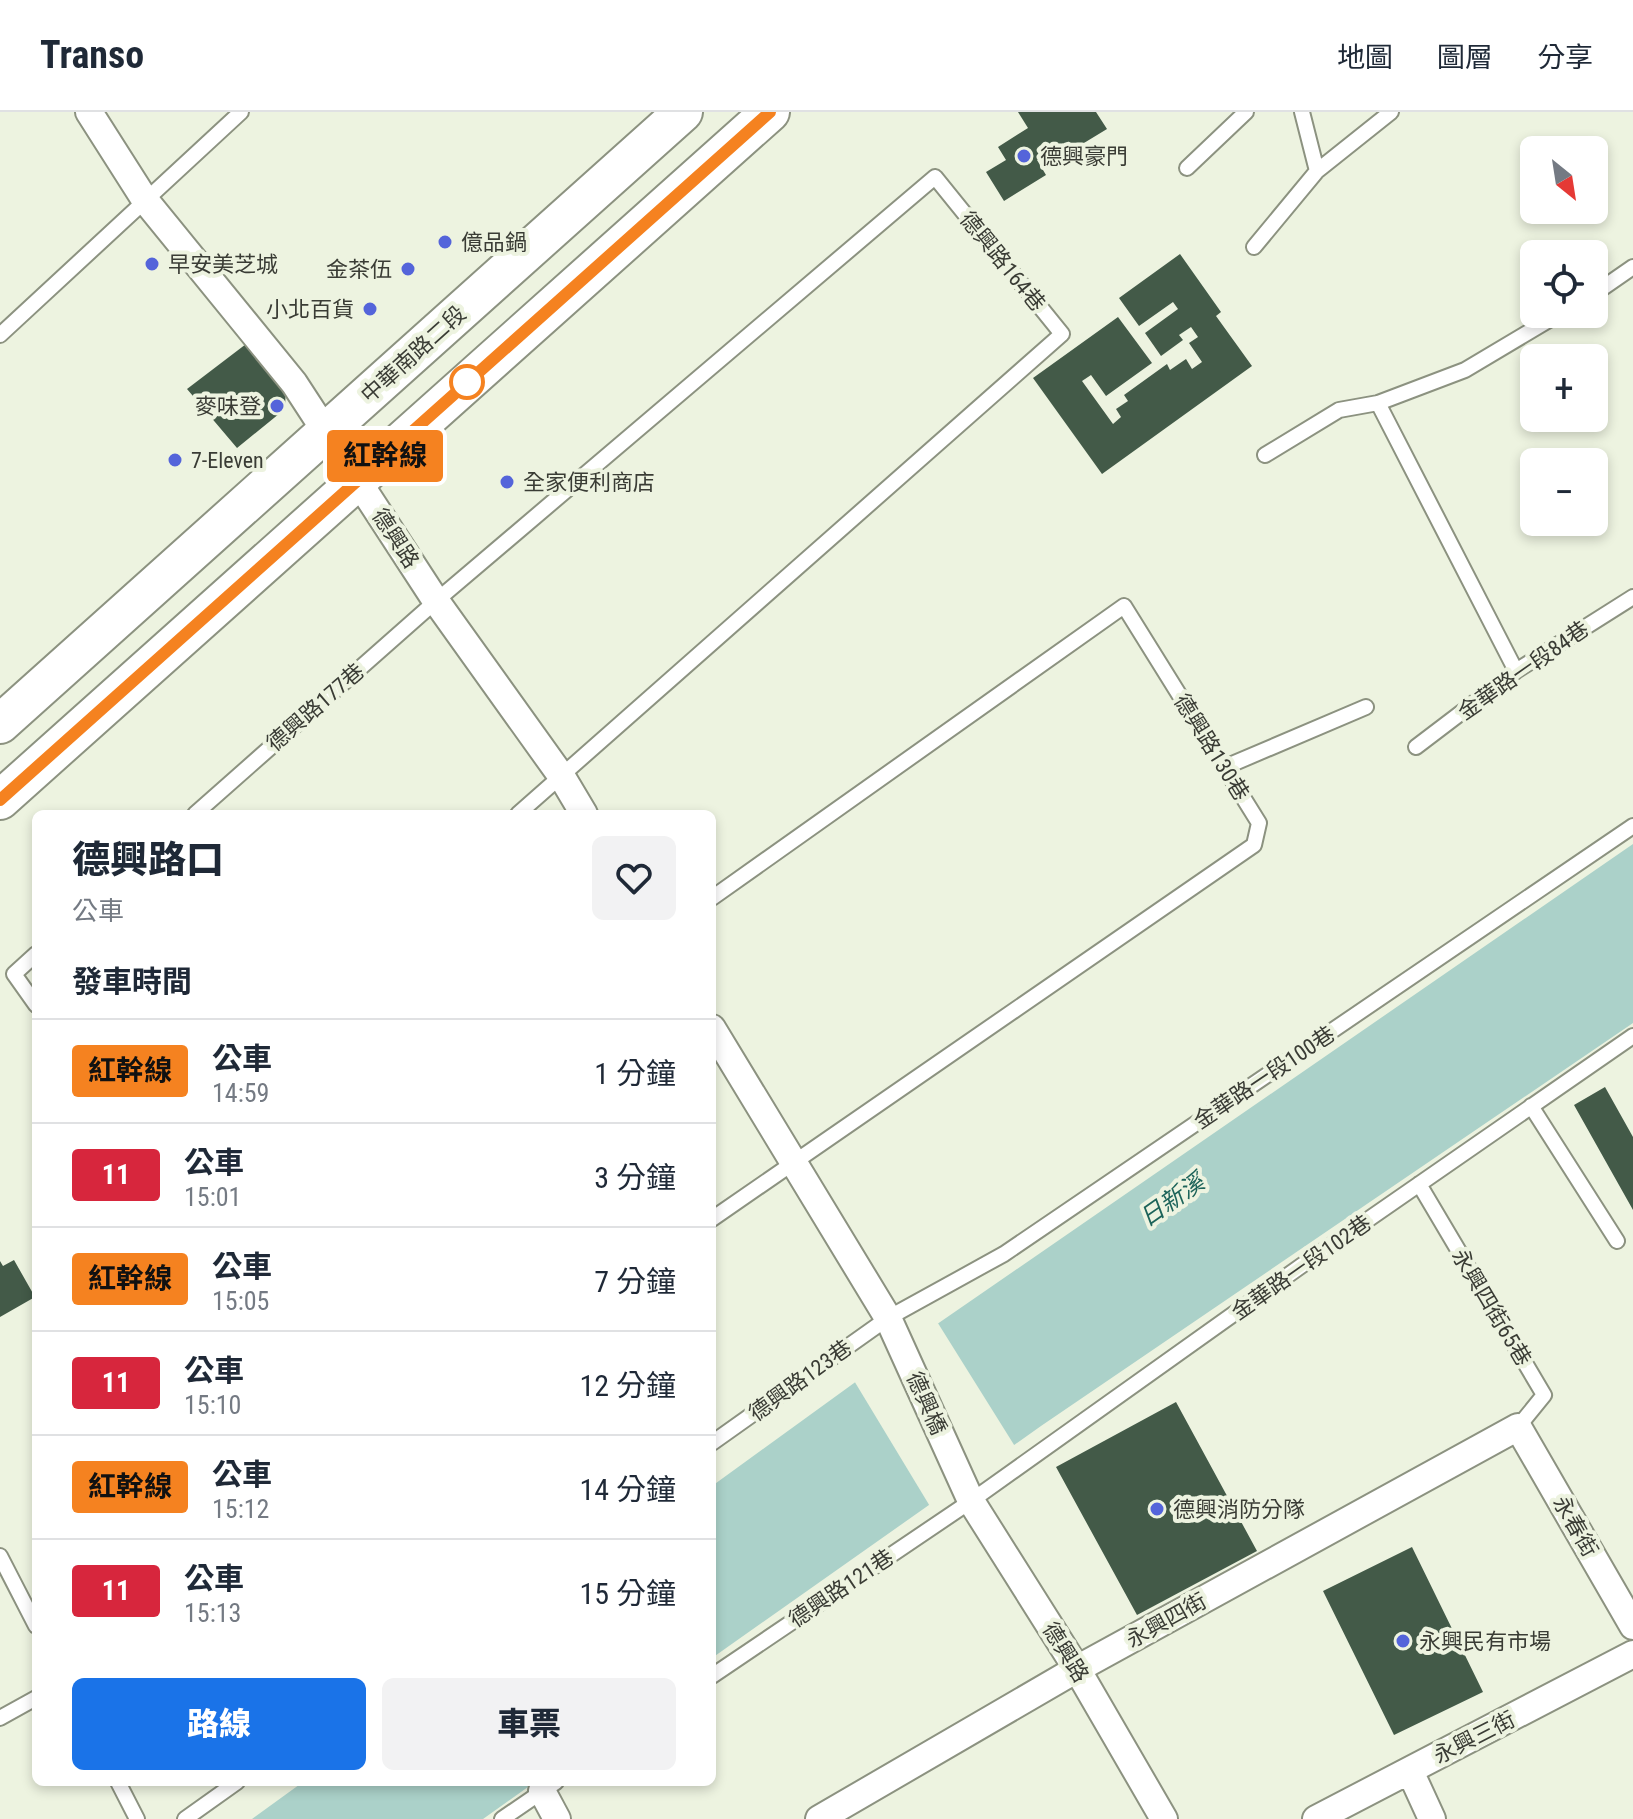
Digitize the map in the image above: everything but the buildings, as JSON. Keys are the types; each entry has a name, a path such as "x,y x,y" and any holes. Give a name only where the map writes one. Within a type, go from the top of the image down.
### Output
{"street":[{"name":"德興路","path":"89,112 145,200 294,383 436,601 562,777 582,810"},
{"name":"中華南路二段","path":"0,724 683,112"},
{"path":"0,800 770,112"},
{"path":"716,1035 888,1318"},
{"name":"德興橋","path":"888,1318 968,1494"},
{"name":"永春街","path":"1518,1427 1633,1626"},
{"name":"永興四街","path":"819,1819 1077,1669 1518,1427"},
{"name":"德興路","path":"968,1494 1077,1669 1164,1819"},
{"name":"永興三街","path":"1316,1819 1633,1654"},
{"path":"1410,1771 1432,1819"},
{"path":"549,1786 557,1819"}],"lane":[{"path":"0,335 241,112"},
{"path":"1187,168 1246,112"},
{"path":"1302,112 1317,171"},
{"path":"1254,247 1317,171 1391,112"},
{"name":"德興路164巷","path":"436,601 935,177 1062,334 562,777"},
{"path":"1608,284 1633,267"},
{"path":"1265,455 1339,410 1378,403 1465,370 1536,328"},
{"path":"1378,403 1516,671"},
{"name":"金華路一段84巷","path":"1416,747 1516,671 1633,597"},
{"name":"德興路177巷","path":"200,810 436,601"},
{"name":"德興路130巷","path":"716,895 1124,606 1259,823 1254,845 716,1216"},
{"path":"1225,767 1366,707"},
{"path":"523,810 562,777"},
{"name":"金華路一段100巷","path":"888,1318 1004,1254 1633,826"},
{"path":"32,958 14,974 32,999"},
{"name":"金華路一段102巷","path":"968,1494 1633,1036"},
{"path":"1531,1106 1617,1241"},
{"name":"永興四街65巷","path":"1419,1184 1544,1395 1518,1427"},
{"name":"德興路123巷","path":"716,1440 888,1318"},
{"name":"德興路121巷","path":"716,1673 968,1494"},
{"path":"0,1556 32,1618"},
{"path":"0,1718 32,1700"},
{"path":"120,1786 137,1819"},
{"path":"185,1819 231,1786"},
{"path":"502,1819 549,1786"}],"water":[{"name":"日新溪","path":"1633,844 1633,1023 1041,1426 716,1655 716,1483 901,1349"},
{"path":"297,1786 529,1786 483,1819 252,1819"}],"pier":[{"path":"936,1320 1016,1448 931,1508 853,1379"}],"bus line":[{"name":"紅幹線","path":"0,800 770,112"}],"place":[{"name":"德興豪門","path":"1024,156"},
{"name":"億品鍋","path":"445,242"},
{"name":"早安美芝城","path":"152,264"},
{"name":"金茶伍","path":"408,269"},
{"name":"小北百貨","path":"370,309"},
{"name":"麥味登","path":"277,406"},
{"name":"7-Eleven","path":"175,460"},
{"name":"全家便利商店","path":"507,482"},
{"name":"德興消防分隊","path":"1157,1509"},
{"name":"永興民有市場","path":"1403,1641"}]}
